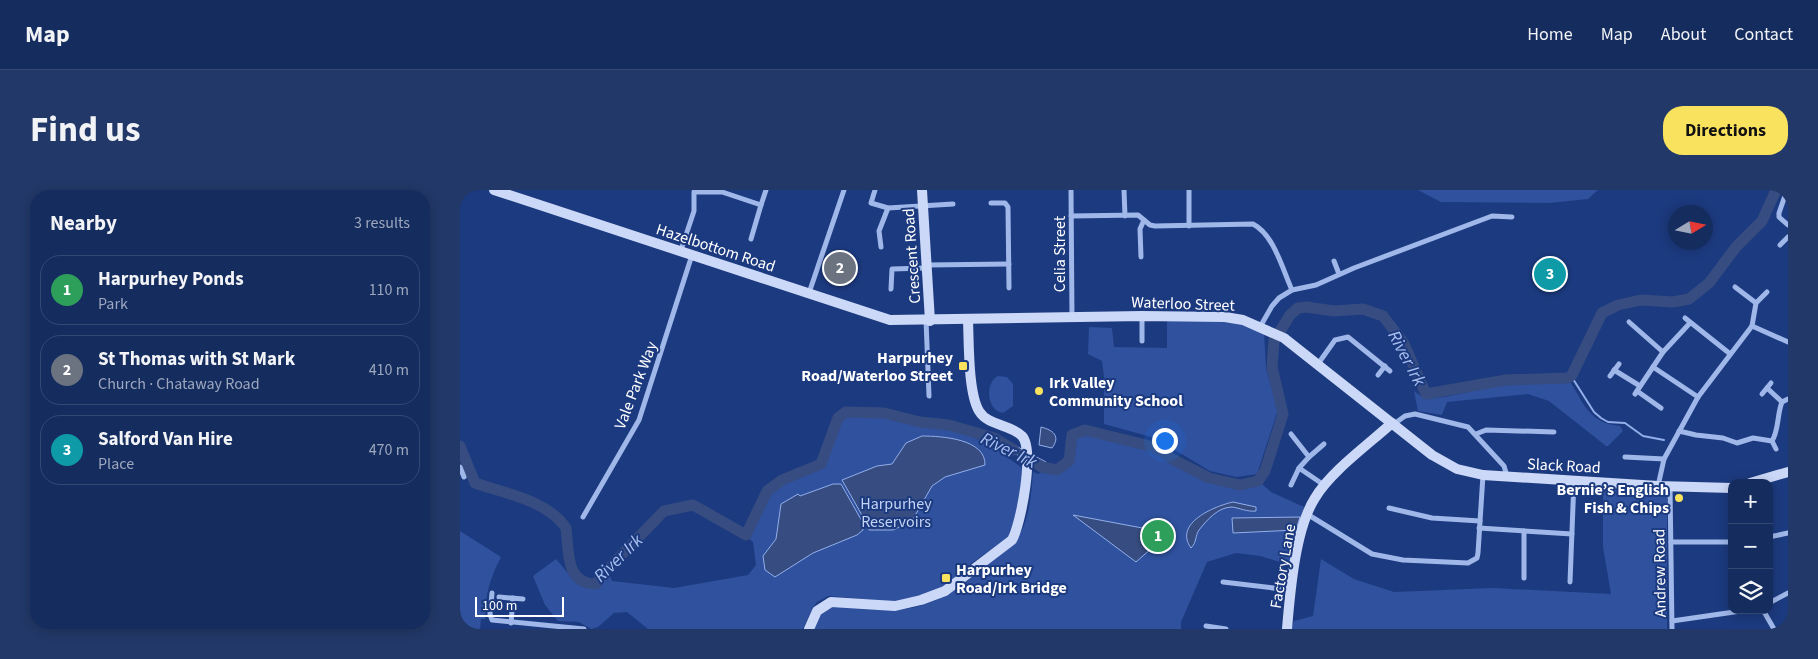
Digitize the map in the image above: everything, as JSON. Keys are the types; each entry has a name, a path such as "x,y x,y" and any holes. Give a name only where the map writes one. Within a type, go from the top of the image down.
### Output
{"street":[{"name":"Hazelbottom Road","path":"494,190 506,192 881,318 928,320"},
{"path":"751,239 766,190"},
{"path":"809,293 844,190"},
{"path":"875,190 871,203 888,208 953,204"},
{"name":"Crescent Road","path":"922,190 928,320"},
{"name":"Celia Street","path":"1071,190 1072,318"},
{"path":"1124,190 1125,216"},
{"path":"1189,190 1189,226"},
{"path":"1787,190 1779,217 1788,225"},
{"path":"681,250 694,211 694,191 722,192 761,205"},
{"path":"991,203 1005,203 1008,208 1009,288"},
{"path":"881,247 879,231 888,208"},
{"path":"1071,216 1138,215 1152,226 1221,226 1246,222 1260,228 1268,236 1292,290"},
{"path":"1260,327 1272,306 1279,298 1292,290 1316,285 1339,274 1492,216 1512,217"},
{"path":"1141,257 1140,229 1144,220"},
{"path":"1780,245 1788,237"},
{"name":"Vale Park Way","path":"583,517 639,420 692,254"},
{"path":"1334,261 1339,274"},
{"path":"891,289 892,269 1009,264"},
{"path":"1734,287 1756,302"},
{"path":"1658,486 1664,459 1698,396 1729,353 1752,326 1756,302 1767,292"},
{"path":"1142,316 1142,341"},
{"name":"Waterloo Street","path":"928,320 1142,316 1224,317 1243,320 1279,336 1444,462 1457,469 1483,475 1507,476"},
{"path":"1685,318 1729,353"},
{"path":"928,320 929,396"},
{"path":"809,629 817,611 831,602 895,606 921,600 945,591 1012,540 1022,516 1027,445 1019,434 987,419 979,410 970,365 968,320"},
{"path":"1630,322 1638,326 1663,352"},
{"path":"1637,390 1663,352 1690,323"},
{"path":"1752,326 1788,342"},
{"path":"1318,364 1336,340 1348,337 1390,371"},
{"path":"1610,376 1618,364"},
{"path":"1378,375 1385,366"},
{"path":"1653,367 1698,396"},
{"path":"1614,370 1661,408"},
{"path":"1762,394 1771,383"},
{"path":"1767,388 1785,400 1778,412 1776,436 1772,441"},
{"name":"Slack Road","path":"1393,424 1405,416 1419,414 1462,425 1476,434 1504,466 1507,476 1658,486 1728,488"},
{"name":"Factory Lane","path":"1287,629 1295,558 1307,514 1314,499 1324,485 1393,424"},
{"path":"1476,434 1486,430 1554,432"},
{"path":"1679,431 1724,438 1737,443 1753,438 1772,441"},
{"path":"1291,434 1309,457"},
{"path":"1772,441 1776,449"},
{"path":"1291,485 1298,468 1324,444"},
{"path":"1624,456 1664,459"},
{"path":"460,467 464,477"},
{"path":"1298,468 1324,485"},
{"path":"1764,479 1788,472"},
{"path":"1307,514 1372,554 1403,560 1473,562 1478,553 1483,475"},
{"path":"1570,582 1574,480"},
{"name":"Andrew Road","path":"1670,486 1672,629"},
{"path":"1389,508 1432,518 1480,521"},
{"path":"1479,528 1572,534"},
{"path":"1524,531 1524,578"},
{"path":"1773,536 1788,533"},
{"path":"1671,542 1728,542"},
{"path":"1223,582 1290,590"},
{"path":"492,593 490,620 513,625 584,629"},
{"path":"1773,601 1788,593"},
{"path":"499,597 523,599"},
{"path":"513,625 514,598"},
{"path":"1672,621 1728,613"},
{"path":"1766,614 1774,629"},
{"path":"1206,626 1226,629"}],"green space":[{"path":"1418,190 1598,190 1588,199 1549,203 1441,202"},
{"path":"1167,320 1226,320 1264,332 1266,368 1278,410 1257,474 1236,477 1210,471 1155,438 1104,424 1102,361 1088,354 1089,327 1112,328 1114,347 1167,348"},
{"path":"998,376 1007,377 1013,384 1013,406 1003,413 994,407 989,396 991,384"},
{"path":"1571,383 1585,406 1595,417 1610,424 1620,426 1623,431 1608,446 1549,401 1528,394 1447,402 1442,415 1418,411 1414,391 1425,399 1503,385"},
{"name":"Harpurhey Reservoirs","path":"849,415 884,417 920,427 950,429 988,443 1025,470 1021,501 1010,536 969,565 945,587 926,595 897,602 828,596 817,602 803,629 648,629 627,612 614,613 598,627 591,629 579,622 558,621 545,605 533,576 556,559 578,585 603,578 609,573 612,581 674,588 748,575 756,565 753,542 747,537 769,493 782,483 822,465 840,422"},
{"path":"1085,435 1153,449 1208,481 1240,488 1262,484 1271,492 1304,507 1290,565 1260,556 1236,553 1207,562 1181,622 1181,629 813,629 822,610 838,607 895,610 914,607 946,595 960,586 1016,541 1027,516 1033,472 1038,474 1062,461 1073,440"},
{"path":"1603,489 1667,492 1667,629 1291,629 1294,621 1313,616 1321,559 1354,579 1394,592 1492,588 1611,594 1603,547"},
{"path":"460,531 501,557 489,587 485,619 481,619 480,629 460,629"}],"water":[{"path":"1041,427 1052,432 1056,437 1052,448 1039,445"},
{"path":"922,436 951,438 971,444 983,456 985,465 945,477 932,486 912,521 893,530 869,530 867,517 863,517 842,480 877,466 892,464 906,443"},
{"path":"1003,439 1046,462 1043,470 1002,446"},
{"path":"833,484 841,484 863,523 863,530 857,535 813,553 775,577 765,570 763,556 776,539 781,504 798,494 800,496"},
{"path":"1233,502 1256,507 1256,511 1232,507 1222,509 1209,518 1199,530 1191,548 1187,539 1187,531 1198,517 1216,507"},
{"path":"1073,515 1169,533 1136,562"},
{"path":"1300,517 1296,530 1233,533 1232,518"}],"waterway":[{"name":"River Irk","path":"1032,461 1042,467 1057,470 1069,461 1072,435 1085,430 1154,447 1174,460 1209,478 1240,485 1258,481 1265,471 1283,414 1272,367 1274,341 1290,315 1298,308 1307,307 1334,311 1363,309 1383,316 1403,342 1426,394 1506,380 1568,378 1572,375 1602,313 1618,305 1641,300 1673,302 1689,299 1709,283 1736,247 1762,221 1776,190"},
{"path":"1568,378 1573,379 1594,412 1601,418 1608,422 1625,423 1643,436 1664,440"},
{"name":"River Irk","path":"460,446 475,483 537,504 558,518 566,528 570,565 574,572 586,583 596,584 602,575 664,511 693,505 746,535 767,491 782,480 821,464 838,418 846,412 884,413 920,422 949,425 994,438 1014,450"}],"place":[{"name":"St Thomas with St Mark","path":"840,268"},
{"name":"Salford Van Hire","path":"1550,274"},
{"name":"Harpurhey Road/Waterloo Street","path":"963,366"},
{"name":"Irk Valley Community School","path":"1039,391"},
{"name":"Bernie’s English Fish & Chips","path":"1679,498"},
{"name":"Harpurhey Ponds","path":"1158,536"},
{"name":"Harpurhey Road/Irk Bridge","path":"946,578"}]}
